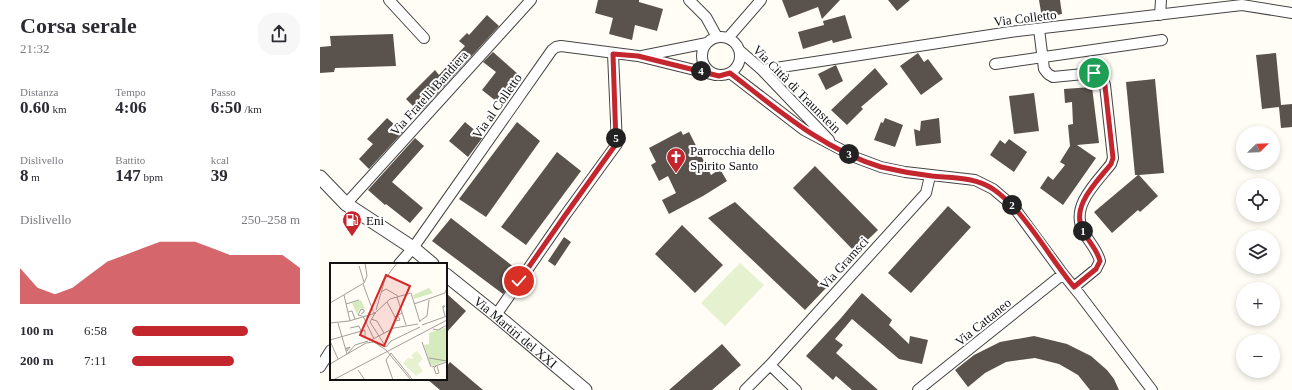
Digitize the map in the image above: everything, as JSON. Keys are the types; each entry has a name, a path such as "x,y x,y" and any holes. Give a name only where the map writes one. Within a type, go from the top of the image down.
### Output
{"street":[{"path":"389,0 424,38"},
{"name":"Via Fratelli Bandiera","path":"346,204 531,0"},
{"path":"688,0 706,17 717,37"},
{"path":"728,38 761,0"},
{"path":"1160,15 1161,0"},
{"name":"Via Colletto","path":"762,70 1039,29 1242,5 1292,13"},
{"path":"1039,29 1044,69 1048,74 1053,77 1098,74 1102,77 1105,86 1113,158 1111,164 1081,205 1080,219 1082,230 1098,254 1100,261 1096,269 1074,287"},
{"path":"717,37 728,38 737,45 739,50 740,55 738,66 730,73 723,76 715,75 706,68 702,58 704,47 707,43 717,37"},
{"path":"995,64 1162,40"},
{"name":"Via al Colletto","path":"638,56 707,43"},
{"name":"Via al Colletto","path":"400,263 552,50 556,47 561,46 613,54 638,56 715,75"},
{"name":"Via Città di Traunstein","path":"739,50 762,70 836,147"},
{"path":"496,315 616,144 613,54"},
{"name":"Via Città di Traunstein","path":"730,73 804,130 857,158 881,167 905,172 975,180 993,189 1013,206 1152,390"},
{"name":"Via Gramsci","path":"745,390 770,365 926,193 930,176"},
{"path":"320,177 346,204 412,248 431,263"},
{"name":"Via Cattaneo","path":"918,390 1063,274"},
{"name":"Via Martiri del XXI","path":"447,276 585,390"},
{"path":"320,367 330,352"},
{"path":"770,365 796,390"}],"green space":[{"path":"740,263 764,285 725,326 701,303"}],"building":[{"path":"598,0 639,0 639,2 663,9 657,31 635,25 632,40 609,34 613,18 595,13"},
{"path":"782,0 840,0 822,19 818,7 789,18"},
{"path":"888,0 910,0 897,11"},
{"path":"1039,0 1060,0 1062,14 1042,18"},
{"path":"487,15 499,26 420,113 406,99 435,70 439,75 465,46 459,41 467,33 469,35"},
{"path":"845,15 852,38 833,43 832,40 803,49 798,32 824,25 823,21"},
{"path":"393,34 396,66 335,68 334,72 320,73 320,47 331,46 330,36"},
{"path":"493,52 519,75 501,105 482,90 496,72 483,62"},
{"path":"918,53 924,62 928,59 943,79 921,95 900,66"},
{"path":"1276,53 1281,105 1292,104 1292,127 1281,128 1279,107 1262,109 1256,55"},
{"path":"836,65 843,81 826,90 818,74"},
{"path":"875,68 888,84 861,107 863,109 847,125 831,110"},
{"path":"1155,79 1164,173 1139,175 1158,196 1140,212 1138,210 1112,233 1094,212 1138,175 1135,175 1126,82"},
{"path":"1092,87 1099,143 1077,145 1096,158 1063,205 1040,188 1048,176 1053,180 1065,165 1060,162 1070,146 1068,125 1073,124 1072,102 1065,103 1064,89"},
{"path":"1034,93 1039,131 1014,134 1009,96"},
{"path":"387,118 403,132 369,169 359,159 373,144 367,139"},
{"path":"885,118 903,125 895,147 874,140 881,122 883,123"},
{"path":"939,118 941,143 916,146 914,129 920,131 921,121"},
{"path":"465,122 483,137 468,157 449,141"},
{"path":"517,122 540,141 486,217 459,199"},
{"name":"Parrocchia dello Spirito Santo","path":"681,131 683,135 689,132 711,175 720,169 727,181 669,214 662,200 676,193 668,176 659,181 651,165 656,162 649,148"},
{"path":"415,138 424,146 392,182 423,208 410,223 386,204 385,205 368,190"},
{"path":"1009,139 1027,152 1014,172 990,155 1000,140 1005,144"},
{"path":"557,152 581,171 526,245 501,227"},
{"path":"815,166 878,230 855,252 793,188"},
{"path":"735,202 826,288 805,310 708,218"},
{"path":"948,206 971,227 911,293 888,273"},
{"path":"451,218 519,271 503,294 432,241"},
{"path":"682,225 723,265 695,293 655,254"},
{"path":"564,237 571,242 555,266 548,261"},
{"path":"862,293 892,320 889,325 909,344 910,336 928,340 922,364 899,359 852,319 835,339 843,345 836,353 878,390 852,390 836,376 833,380 806,356"},
{"path":"447,294 466,311 447,332"},
{"path":"1034,336 1067,344 1091,356 1107,370 1114,379 1119,390 1090,390 1078,375 1059,364 1035,358 1006,362 985,373 968,387 955,370 974,355 1000,342"},
{"path":"722,344 741,365 712,390 669,390"},
{"path":"450,362 483,390 440,390 428,380 447,380 447,366"}],"place":[{"name":"Parrocchia dello Spirito Santo","path":"676,174"},
{"name":"Eni","path":"352,237"}],"route":[{"path":"519,281 616,144 613,54 638,56 719,76 730,73 804,130 857,158 881,167 905,172 975,180 993,189 1013,206 1074,287 1096,269 1100,261 1098,254 1082,230 1080,219 1081,205 1111,164 1113,158 1105,86 1102,77 1094,73"}]}
